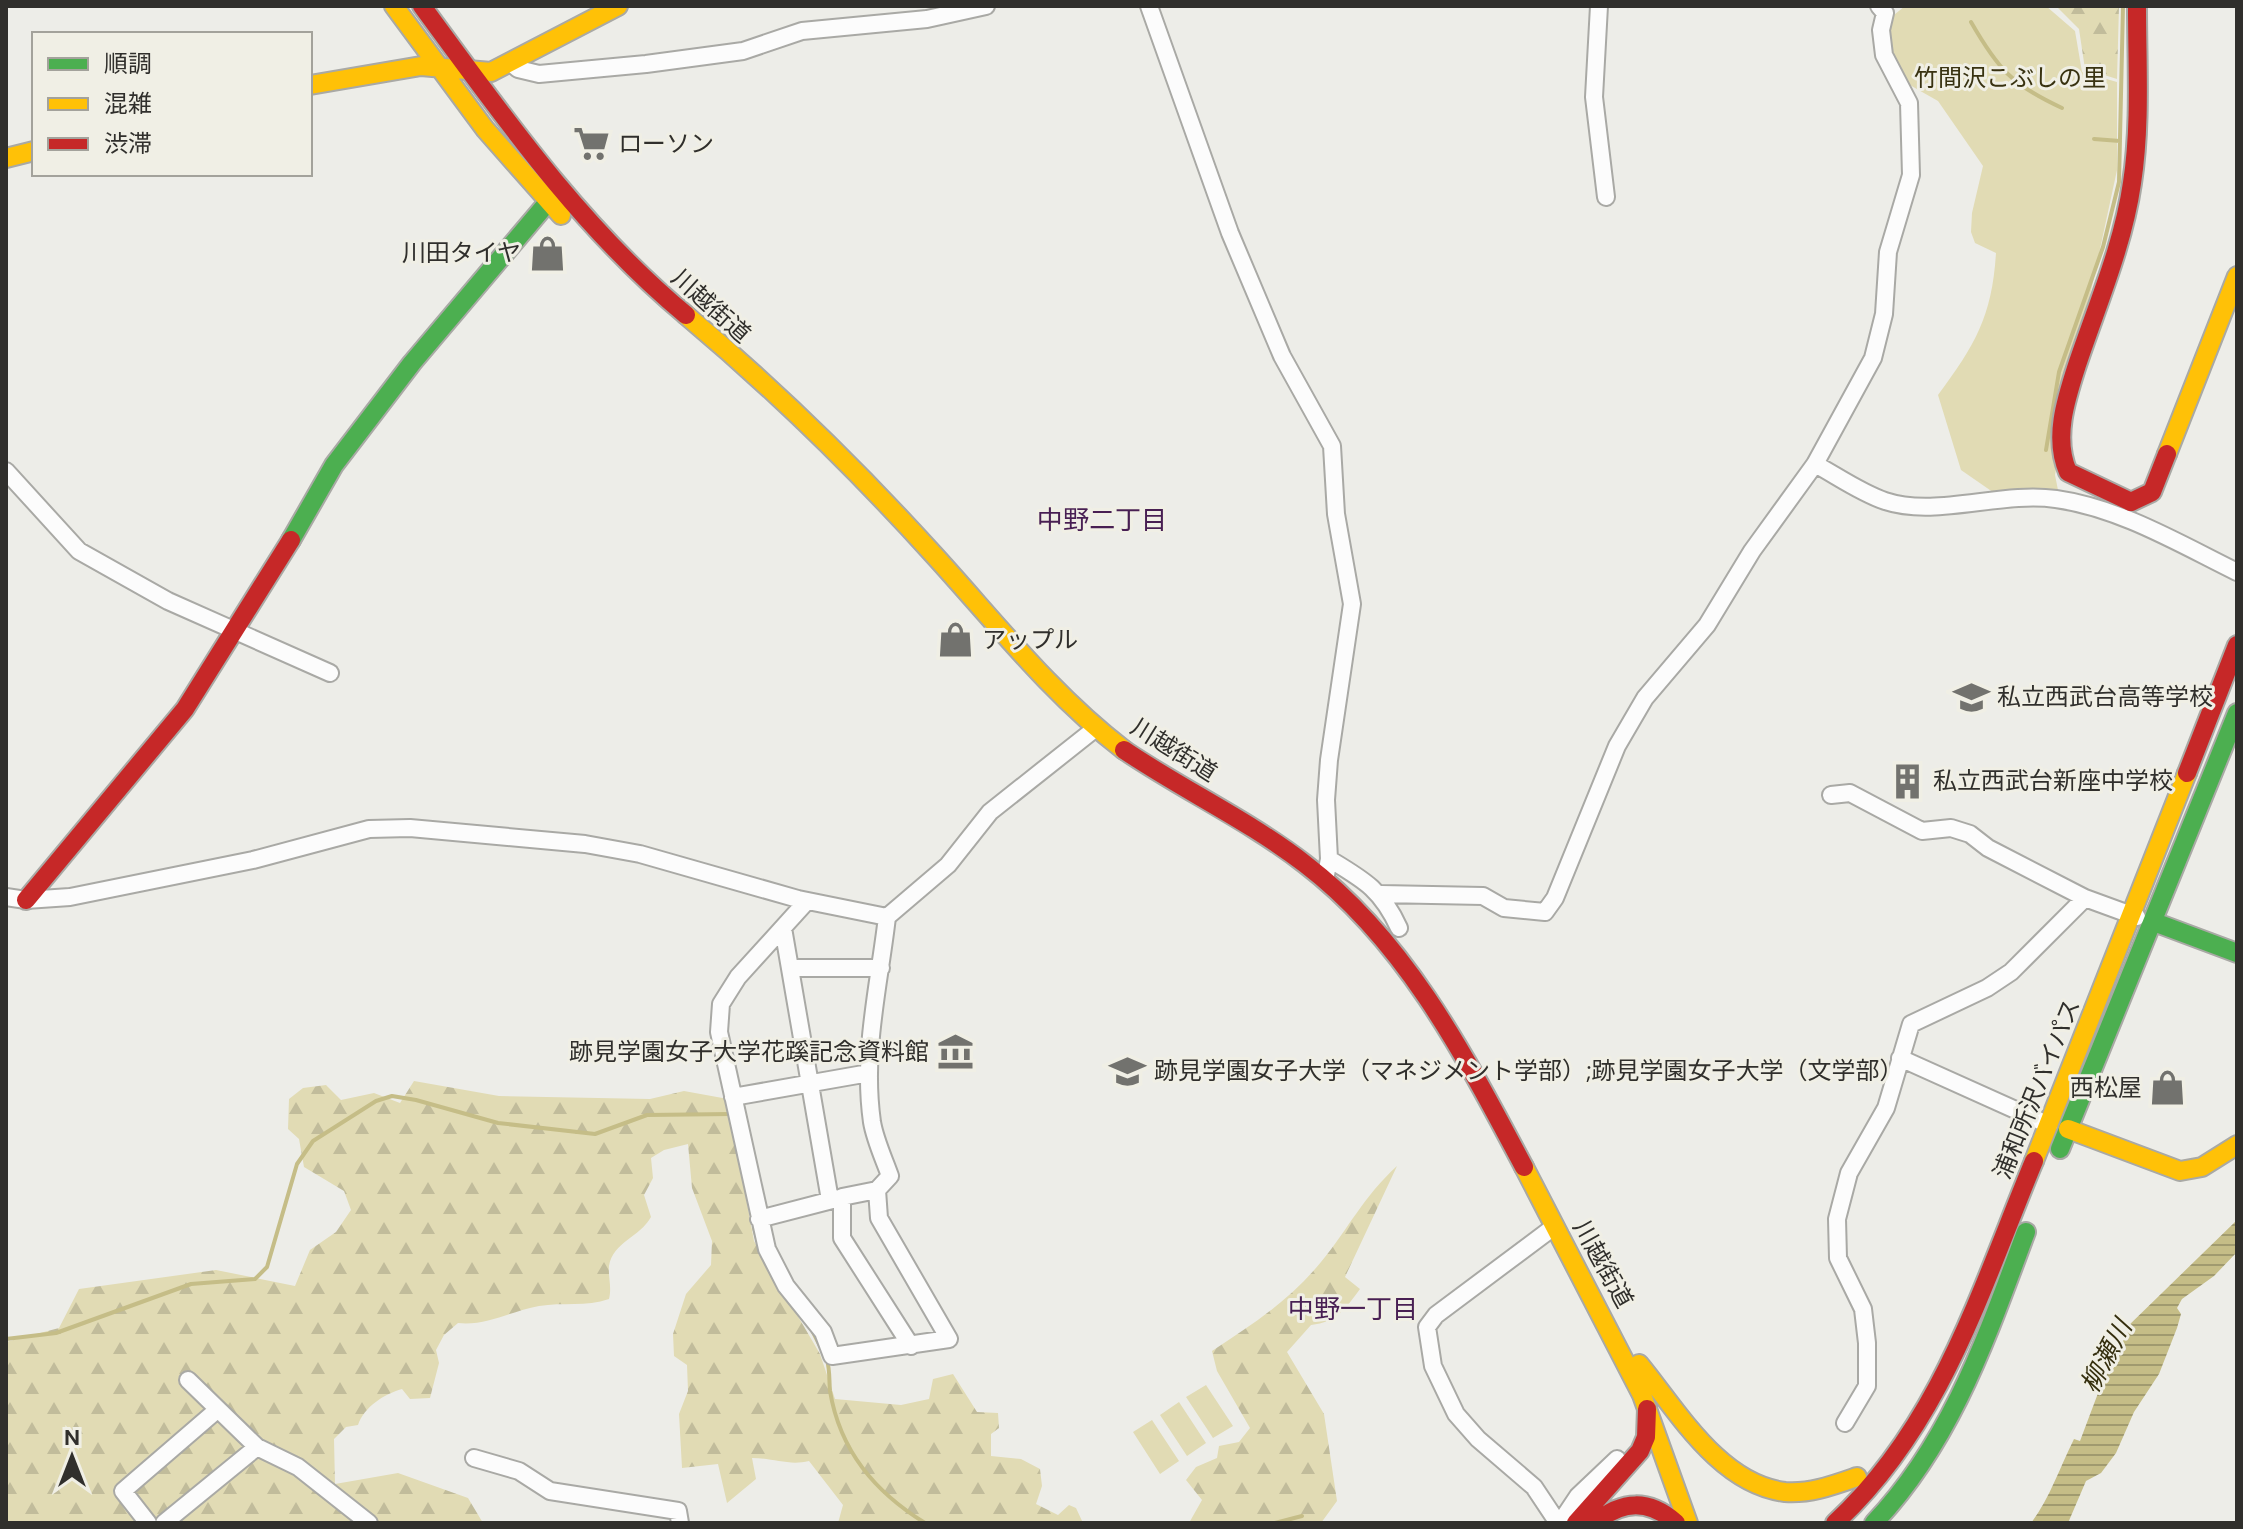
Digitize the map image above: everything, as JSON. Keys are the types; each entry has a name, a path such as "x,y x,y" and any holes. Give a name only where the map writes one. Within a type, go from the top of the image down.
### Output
{"main road":[{"name":"川越街道","path":"394,6 485,129 548,202 595,245 623,259"},
{"name":"川越街道","path":"422,6 569,198 623,259 757,380 892,511 1019,654 1096,728 1160,772 1243,821 1325,880 1366,919 1405,966 1445,1026 1623,1345 1672,1446 1696,1523"},
{"path":"312,85 421,66 491,72 618,6"},
{"path":"2137,6 2132,186 2115,254 2072,379 2060,447 2062,465 2068,472 2131,502 2141,500 2152,492 2237,276"},
{"path":"6,158 32,152"},
{"path":"26,900 185,709 236,631 334,465 412,363 548,202"},
{"name":"浦和所沢バイパス","path":"1835,1523 1883,1477 1917,1430 1962,1338 2237,645"},
{"name":"浦和所沢バイパス","path":"1874,1523 1903,1491 1930,1450 1959,1394 2237,713"},
{"path":"2154,922 2237,953"},
{"path":"2068,1129 2180,1171 2202,1167 2237,1145"},
{"path":"1899,1523 1965,1405 2000,1299"},
{"path":"1816,1518 1888,1444 1962,1338"},
{"name":"川越街道","path":"1623,1345 1677,1480 1688,1523"},
{"path":"1623,1345 1714,1462 1747,1494 1765,1501 1793,1504 1825,1497 1857,1477"},
{"path":"1576,1523 1598,1494 1640,1451 1648,1424 1647,1404"},
{"path":"1595,1523 1605,1513 1625,1503 1639,1503 1657,1506 1676,1523"}],"street":[{"path":"510,62 518,69 539,74 646,64 743,51 802,31 927,19 986,6"},
{"path":"1149,6 1230,233 1282,356 1332,446 1336,514 1352,604 1329,760 1326,800 1329,859 1325,880"},
{"path":"1599,6 1594,97 1606,197"},
{"path":"1383,897 1483,896 1504,908 1545,912 1555,898 1617,746 1645,698 1707,625 1752,551 1815,464 1873,358 1884,314 1888,252 1911,175 1909,103 1884,55 1881,30 1885,13 1879,6"},
{"path":"1815,464 1884,501 1907,505 2000,497 2060,500 2106,512 2237,572"},
{"path":"6,471 79,551 168,601 330,673"},
{"path":"759,1219 877,1190 890,1176 872,1125 869,1073 870,1019 881,968 887,917 948,865 990,812 1096,728"},
{"path":"1831,795 1850,793 1922,831 1951,828 1970,834 1988,848 2085,898 2154,922"},
{"path":"6,897 26,900 70,897 253,860 305,843 369,829 410,828 585,844 640,854 807,901 887,917"},
{"path":"1329,859 1369,883 1383,897 1399,928"},
{"path":"1366,919 1383,897"},
{"path":"1845,1423 1867,1386 1867,1343 1863,1309 1838,1258 1837,1219 1849,1173 1886,1108 1911,1024 1987,988 2011,972 2085,898"},
{"path":"6,911 26,900"},
{"path":"807,901 738,977 721,1004 719,1032 767,1249 786,1286 823,1332 832,1356 949,1339 879,1218 877,1190"},
{"path":"783,928 808,1084 836,1199 842,1238 911,1346"},
{"path":"790,968 881,968"},
{"path":"1900,1058 2049,1125"},
{"path":"733,1097 869,1073"},
{"path":"1555,1226 1436,1315 1427,1327 1433,1366 1456,1414 1478,1439 1534,1487 1559,1523 1578,1496 1618,1458"},
{"path":"188,1380 257,1447 298,1467 369,1523"},
{"path":"148,1523 123,1491 217,1410"},
{"path":"164,1523 257,1447"},
{"path":"474,1458 519,1471 550,1491 678,1511 680,1523"}],"green space":[{"name":"竹間沢こぶしの里","path":"1905,6 2046,6 2075,31 2082,72 2117,82 2117,170 2072,379 2055,475 2060,500 2000,497 1961,470 1938,395 1972,345 1986,313 1996,253 1975,243 1971,232 1972,213 1983,166 1938,101 1908,84 1891,54 1889,19"},
{"path":"2056,6 2119,6 2117,79 2085,69 2079,29"},
{"path":"414,1081 499,1096 650,1099 684,1091 728,1099 754,1241 820,1354 835,1399 901,1405 929,1399 933,1379 953,1374 977,1412 998,1413 999,1428 991,1434 991,1456 1021,1459 1040,1469 1042,1486 1036,1504 1058,1515 1069,1505 1076,1508 1083,1523 838,1523 843,1505 809,1461 795,1463 752,1458 756,1479 727,1503 718,1464 682,1468 679,1414 688,1391 687,1365 674,1356 673,1334 686,1294 711,1265 712,1241 692,1188 688,1144 664,1150 651,1158 653,1178 644,1195 651,1217 621,1245 612,1258 609,1266 609,1299 539,1306 489,1320 458,1323 444,1335 436,1350 439,1363 430,1398 410,1399 402,1389 395,1391 370,1407 358,1425 346,1427 334,1439 335,1484 398,1473 468,1498 483,1523 6,1523 6,1342 59,1328 79,1289 216,1270 295,1286 310,1250 336,1232 351,1210 344,1191 304,1167 299,1139 288,1129 289,1099 303,1088 326,1085 341,1100 374,1093 400,1103"},
{"path":"1397,1166 1345,1277 1360,1289 1340,1313 1328,1321 1311,1325 1287,1352 1324,1414 1337,1501 1321,1523 1189,1523 1202,1500 1186,1480 1196,1467 1217,1458 1219,1446 1239,1442 1250,1428 1217,1371 1212,1351 1297,1288 1321,1262 1375,1189"},
{"path":"1206,1385 1233,1426 1213,1438 1186,1397"},
{"path":"1179,1402 1206,1443 1187,1456 1160,1415"},
{"path":"1152,1420 1179,1461 1160,1474 1133,1432"}],"shaded area":[{"path":"2237,1220 2237,1252 2214,1276 2182,1299 2177,1308 2181,1314 2177,1328 2159,1374 2134,1412 2116,1453 2101,1473 2086,1481 2068,1523 2031,1523 2074,1439 2080,1441 2106,1372 2128,1332 2125,1329"}],"waterway":[{"path":"2046,450 2059,372 2103,247 2119,182 2123,6"},
{"path":"1971,22 2008,74 2030,91 2062,108"},
{"path":"2094,139 2120,141"},
{"path":"6,1339 56,1333 191,1284 255,1279 267,1267 297,1164 313,1141 376,1101 392,1096 498,1123 595,1134 647,1115 731,1114"},
{"path":"754,1228 759,1246"},
{"path":"811,1328 821,1348"},
{"path":"827,1360 835,1413 851,1451 890,1498 925,1523"},
{"path":"1275,1523 1302,1516"}],"traffic: fast":[{"path":"291,540 334,465 412,363 548,202"},
{"path":"2060,1149 2237,713"},
{"path":"2154,922 2237,953"},
{"path":"1874,1523 1925,1458 1965,1386 2026,1232"}],"traffic: slow":[{"path":"394,6 485,129 561,215"},
{"path":"312,85 421,66 491,72 618,6"},
{"path":"6,158 32,152"},
{"path":"2167,454 2237,276"},
{"path":"686,315 751,371 845,461 1048,682 1124,750"},
{"path":"2034,1161 2187,773"},
{"path":"2068,1129 2180,1171 2202,1167 2237,1145"},
{"path":"1524,1167 1642,1395 1688,1523"},
{"path":"1639,1364 1702,1442 1740,1475 1761,1486 1785,1492 1804,1492 1857,1477"}],"traffic: jam":[{"path":"422,6 513,129 577,208 686,315"},
{"path":"2137,6 2138,117 2128,206 2116,252 2069,391 2061,432 2068,472 2131,502 2152,492 2167,454"},
{"path":"26,900 185,709 291,540"},
{"path":"2187,773 2237,645"},
{"path":"1124,750 1283,848 1341,895 1374,928 1430,1003 1524,1167"},
{"path":"1835,1523 1872,1485 1930,1400 1975,1307 2034,1161"},
{"path":"1576,1523 1640,1451 1646,1437 1647,1409"},
{"path":"1595,1523 1615,1510 1636,1505 1656,1510 1676,1523"}],"place":[{"name":"ローソン","path":"592,144"},
{"name":"川田タイヤ","path":"547,253"},
{"name":"アップル","path":"956,640"},
{"name":"私立西武台高等学校","path":"1971,697"},
{"name":"私立西武台新座中学校","path":"1907,781"},
{"name":"跡見学園女子大学花蹊記念資料館","path":"955,1052"},
{"name":"跡見学園女子大学（マネジメント学部）;跡見学園女子大学（文学部）","path":"1128,1071"},
{"name":"西松屋","path":"2168,1088"}],"district":[{"name":"中野二丁目","path":"1102,520"},
{"name":"中野一丁目","path":"1353,1309"}],"water label":[{"name":"柳瀬川","path":"2106,1356"}]}
